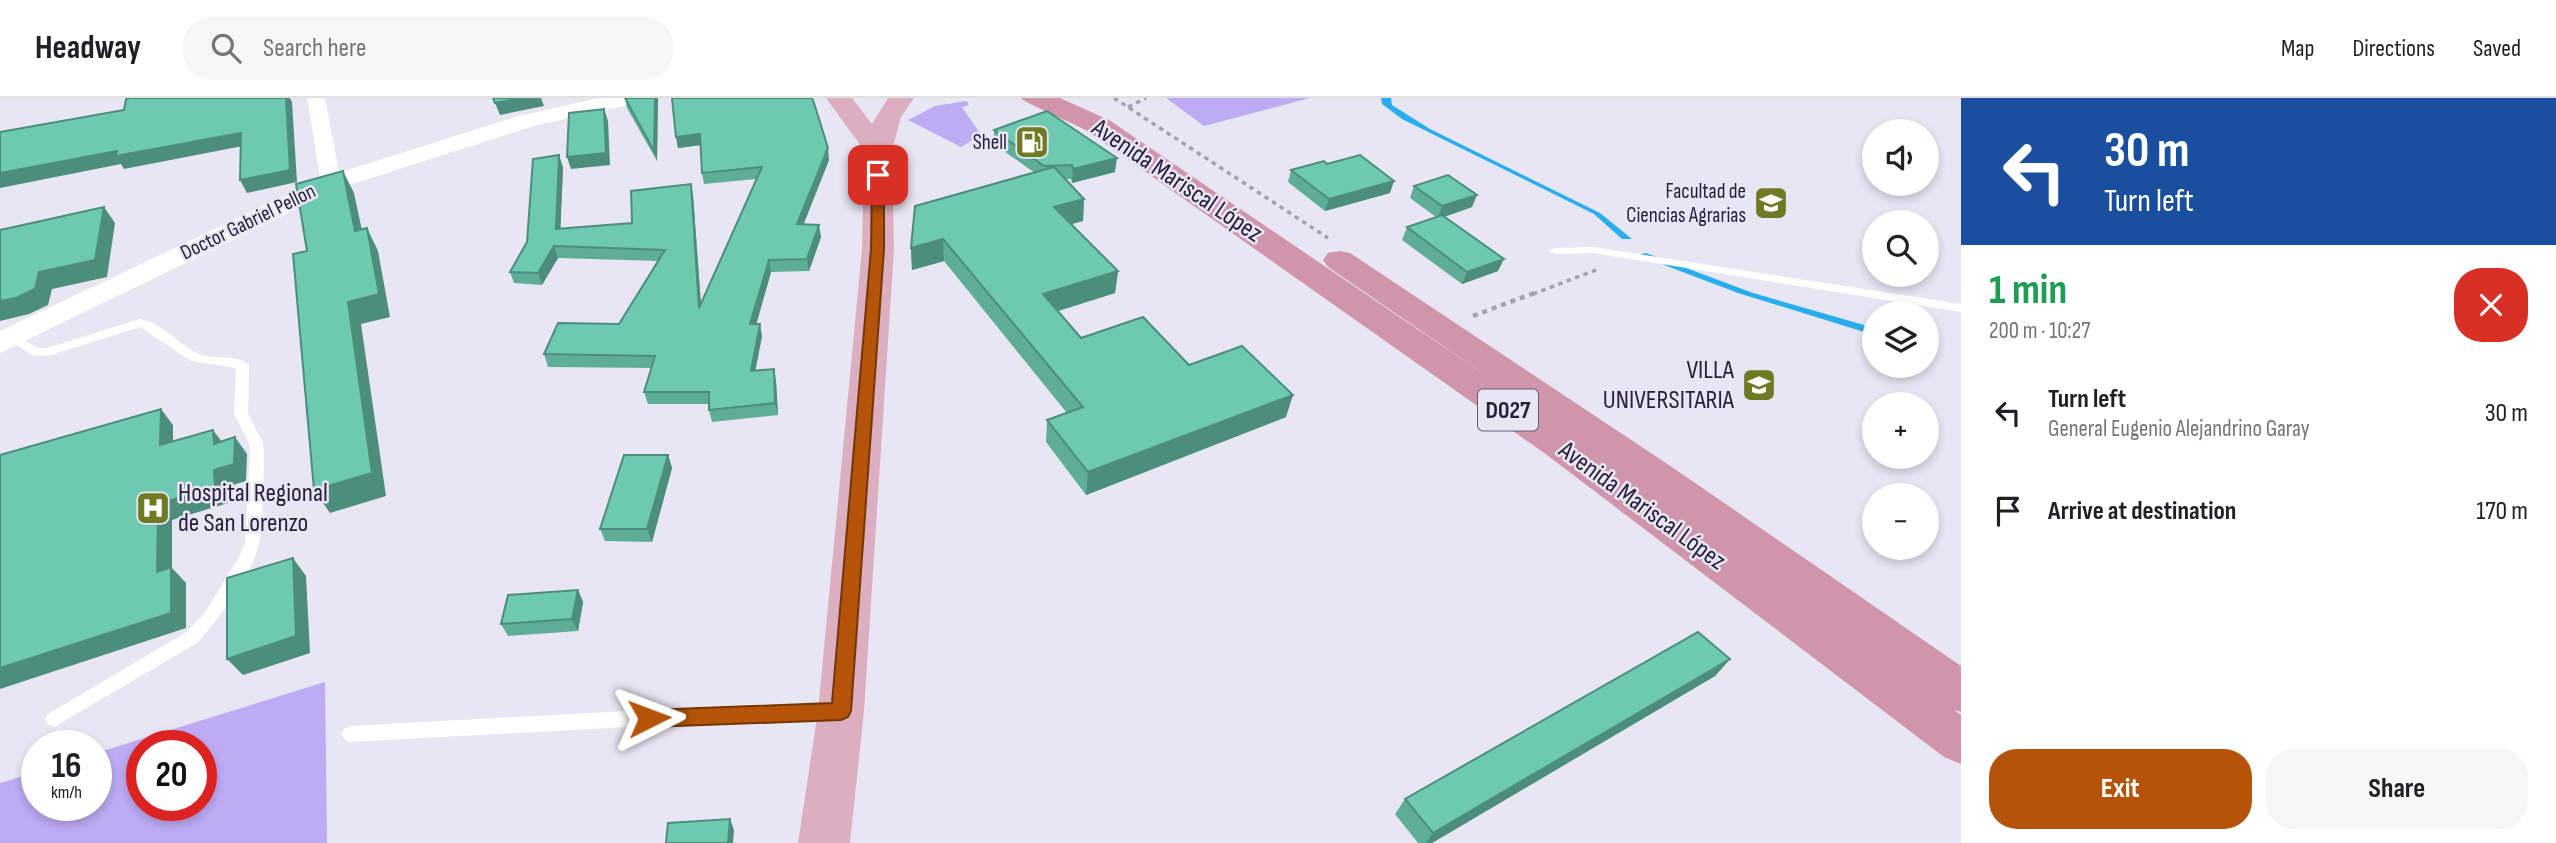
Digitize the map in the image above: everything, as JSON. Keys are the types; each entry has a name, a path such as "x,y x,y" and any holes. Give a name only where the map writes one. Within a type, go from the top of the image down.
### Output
{"highway":[{"name":"Avenida Mariscal López","path":"1034,98 1068,109 1099,126 1560,445 1961,743"},
{"name":"Avenida Mariscal López","path":"1119,103 1790,568 1961,692"}],"main road":[{"path":"839,98 889,122"},
{"path":"824,843 841,711 889,122 922,98"}],"street":[{"path":"316,98 331,183"},
{"name":"Doctor Gabriel Pellon","path":"6,341 331,183 527,121 601,101 629,98"}],"lane":[{"path":"1555,251 1593,250 1961,308"},
{"path":"6,341 36,352 48,352 140,323 146,324 195,358 243,365 241,414 256,443 252,543 245,561 210,619 191,638 54,719"},
{"path":"350,734 758,712 841,711"}],"path":[{"path":"1464,320 1633,256"}],"shaded area":[{"path":"1166,98 1310,98 1204,126"},
{"path":"967,101 969,105 962,107 981,135 961,147 908,120 935,106"},
{"path":"325,682 327,843 0,843 0,783 21,777 21,821 112,821 112,748 126,744 126,821 217,821 217,730 170,730"}],"water":[{"path":"1381,98 1391,98 1392,105 1430,129 1600,213 1632,239 1622,239 1594,214 1402,119 1382,104"},
{"path":"1646,253 1753,293 1862,324 1862,331 1738,293 1638,255"}],"building":[{"path":"286,98 290,170 240,180 241,133 116,156 117,151 0,173 0,132 124,110 126,99"},
{"path":"493,98 521,98 495,103"},
{"path":"625,98 655,98 654,151"},
{"path":"672,98 812,98 814,103 828,148 797,224 819,225 807,259 769,260 750,324 760,324 751,371 774,369 775,403 709,410 709,392 644,392 655,356 544,354 558,323 619,324 665,250 554,246 538,273 510,272 527,242 533,159 559,155 556,229 632,223 631,191 691,184 699,308 762,167 702,173 700,134 676,137"},
{"path":"604,109 606,153 567,157 569,113"},
{"path":"1047,111 1117,158 1073,169 1072,165 1044,166 994,130"},
{"path":"1360,155 1394,181 1329,199 1291,170 1324,161 1327,164"},
{"path":"1054,167 1084,199 1054,207 1118,271 1043,294 1081,338 1143,317 1189,365 1242,346 1293,395 1088,472 1047,420 1083,407 943,239 911,248 915,206"},
{"path":"343,171 355,231 367,228 379,294 348,302 372,473 314,490 293,254 307,251 296,184"},
{"path":"1448,175 1477,195 1442,206 1414,186"},
{"path":"104,207 95,260 39,272 35,289 16,298 0,301 0,230"},
{"path":"1442,215 1504,259 1467,272 1407,227"},
{"path":"161,409 160,445 213,430 214,444 235,437 234,464 214,470 215,487 158,504 157,572 171,567 171,613 0,668 0,455"},
{"path":"624,455 668,455 647,529 600,529"},
{"path":"293,558 296,636 227,659 227,578"},
{"path":"578,590 572,619 501,624 508,595"},
{"path":"1698,632 1730,659 1433,833 1405,799"},
{"path":"730,819 728,843 666,843 668,823"}],"place":[{"name":"Shell","path":"1032,142"},
{"name":"Facultad de Ciencias Agrarias","path":"1771,203"},
{"name":"VILLA UNIVERSITARIA","path":"1759,385"},
{"name":"Hospital Regional de San Lorenzo","path":"153,508"}],"route":[{"path":"649,718 841,711 878,249 878,175"}]}
